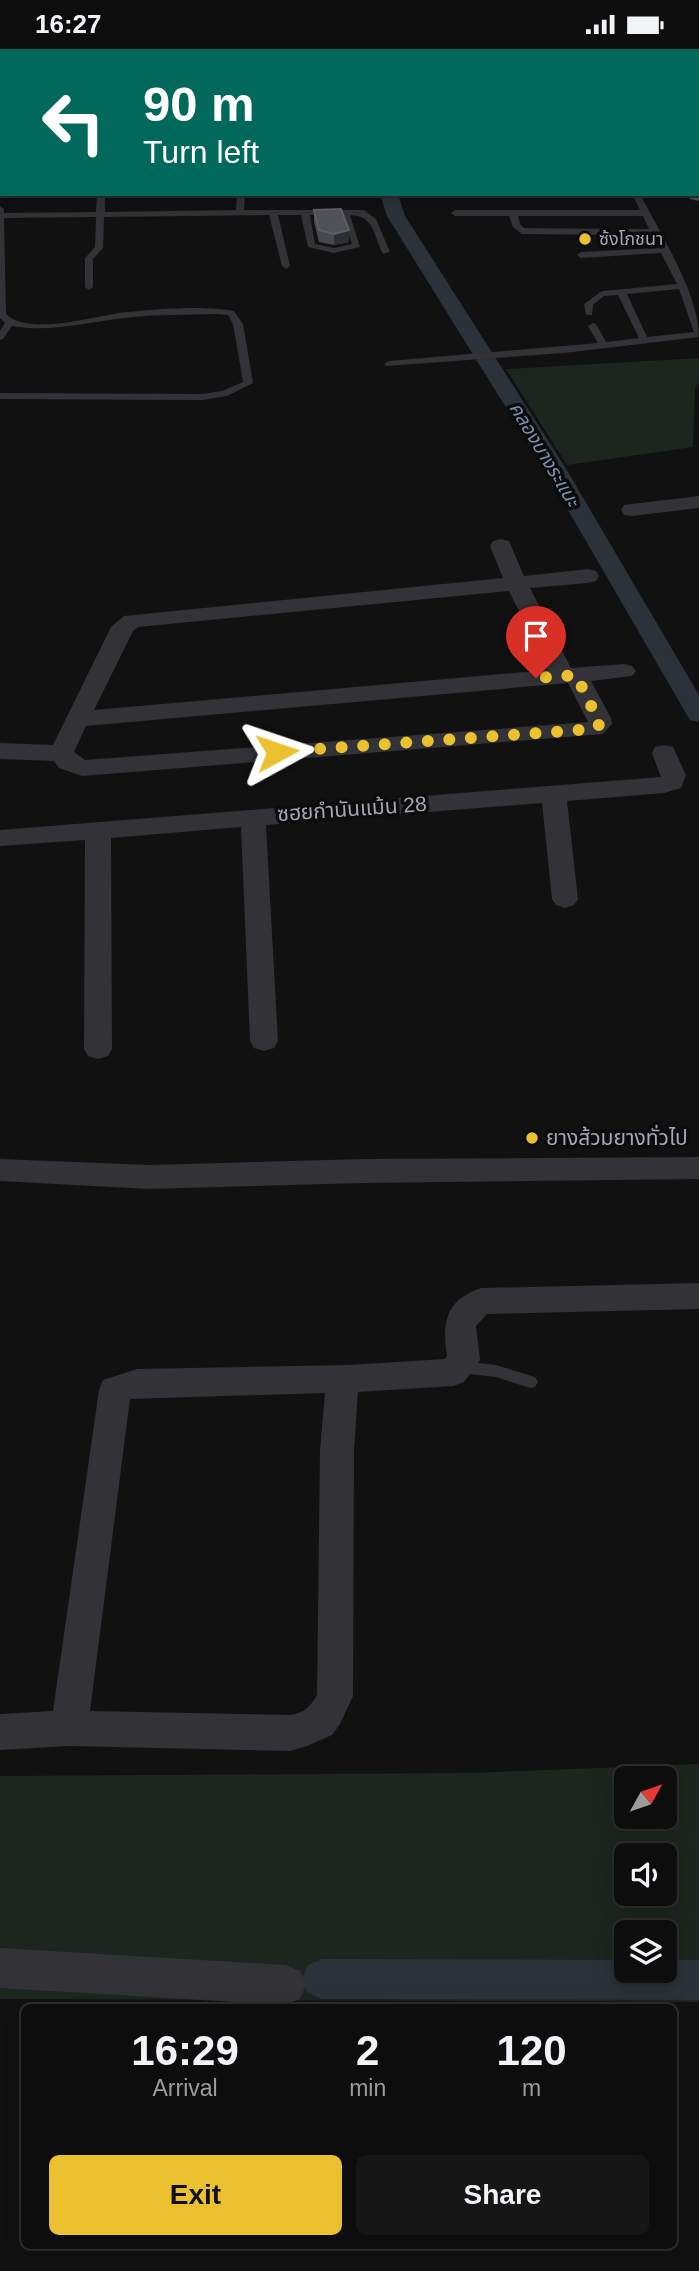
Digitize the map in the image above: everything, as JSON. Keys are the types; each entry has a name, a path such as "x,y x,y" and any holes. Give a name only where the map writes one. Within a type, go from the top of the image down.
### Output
{"street":[{"path":"632,510 699,502"},
{"path":"61,753 68,762 82,768 594,729 600,724 599,718 570,675 516,583 500,546"},
{"path":"61,753 122,627 132,621 588,576"},
{"path":"79,719 624,671"},
{"path":"0,751 61,753"},
{"name":"ซฮยกำนันแม้น 28","path":"0,838 664,785 672,782 674,775 664,753"},
{"path":"554,794 565,899"},
{"path":"253,817 264,1041"},
{"path":"98,829 98,1049"},
{"path":"0,1170 149,1177 364,1171 699,1168"},
{"path":"69,1728 115,1390 137,1383 348,1379 453,1371 460,1367 464,1360 460,1326 465,1310 481,1301 699,1296"},
{"path":"0,1732 69,1728 290,1733 308,1730 325,1719 335,1696 337,1450 342,1386 348,1379"},
{"path":"0,1968 286,1985"}],"lane":[{"path":"89,287 89,258 99,248 101,196"},
{"path":"240,212 241,196"},
{"path":"389,364 699,334 682,286 637,196"},
{"path":"0,396 202,397 224,394 248,383 238,324 230,313 217,311 126,315 65,325 31,327 10,323 2,315 1,212 100,215 364,213 372,219 386,252"},
{"path":"273,212 286,266"},
{"path":"305,213 311,245 323,251 348,249 357,245 345,212"},
{"path":"455,213 645,213"},
{"path":"513,213 516,225 522,231 610,232"},
{"path":"628,232 654,232"},
{"path":"581,255 663,250"},
{"path":"589,313 588,304 593,298 621,292 682,286"},
{"path":"621,292 644,341"},
{"path":"0,337 10,323"},
{"path":"593,326 603,345"},
{"path":"460,1367 496,1371 530,1383"}],"shaded area":[{"path":"699,358 693,447 567,465 506,369"},
{"path":"699,1764 699,2002 0,1999 0,1776 470,1773 614,1767 614,1829 677,1829 677,1766 648,1766"}],"building":[{"path":"341,209 349,230 334,234 319,230 314,210"}],"waterway":[{"name":"คลองบางระแนะ","path":"390,196 396,216 554,467 699,715"},
{"path":"322,1979 699,1980"}],"place":[{"name":"ซ้งโภชนา","path":"585,239"},
{"name":"ยางส้วมยางทั่วไป","path":"532,1138"}],"route":[{"path":"277,752 594,729 600,724 576,675 536,678"}]}
